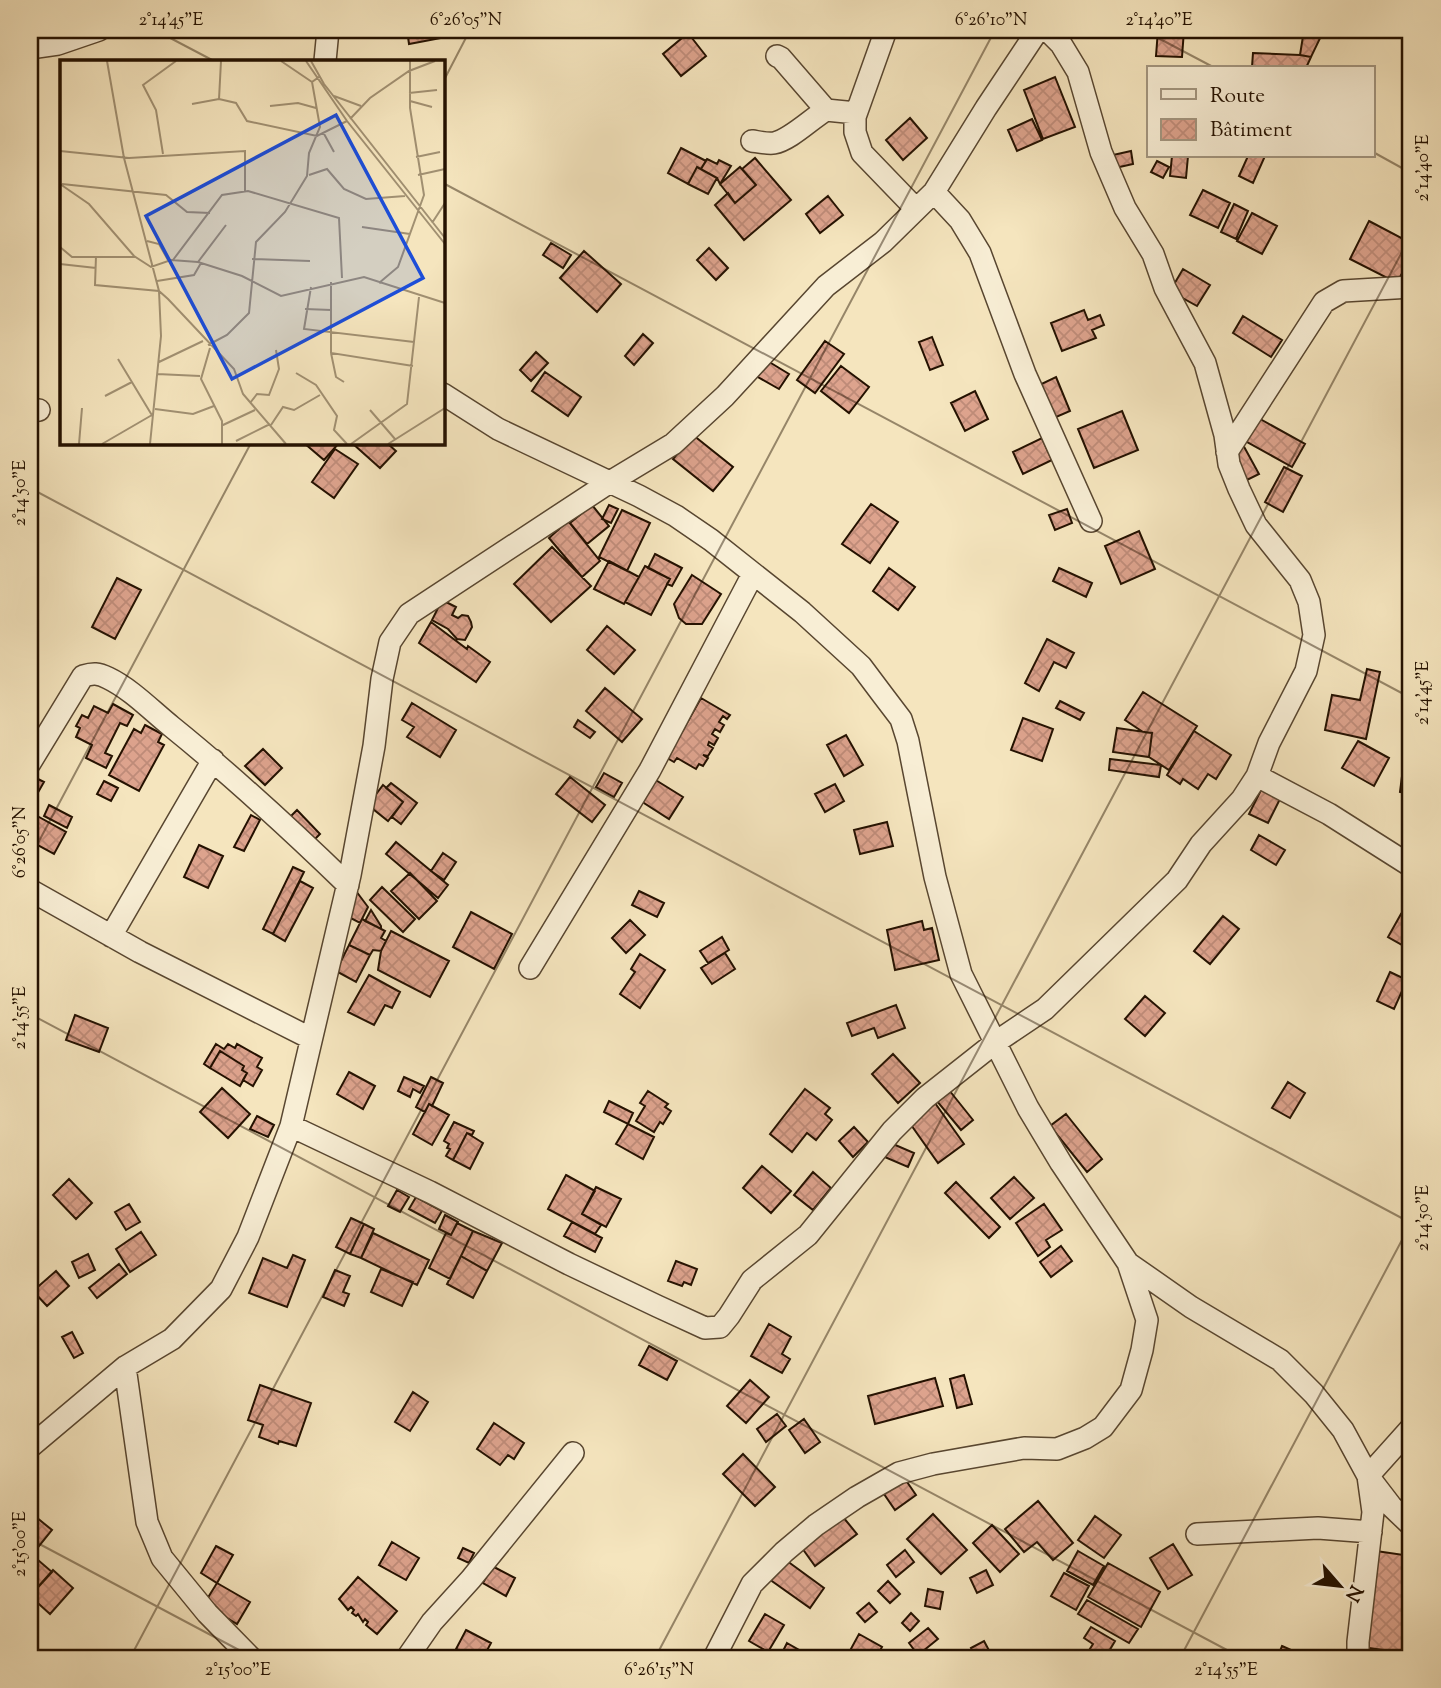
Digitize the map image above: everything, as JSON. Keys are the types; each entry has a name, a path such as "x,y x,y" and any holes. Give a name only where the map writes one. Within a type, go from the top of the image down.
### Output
{"street":[{"path":"30,48 58,44 99,30"},
{"path":"326,60 328,30"},
{"path":"886,30 856,113 855,132 862,153 916,209"},
{"path":"30,1447 125,1367 172,1339 221,1289 248,1237 291,1126 348,886 390,642 409,614 610,482 673,444 725,396 826,286 883,242 934,192 1038,30"},
{"path":"291,1126 430,1192 669,1312 705,1328 720,1327 752,1279 808,1235 892,1130 925,1098 996,1042 1045,1009 1177,880 1201,844 1242,799 1257,776 1269,743 1306,671 1314,635 1310,602 1300,580 1256,525 1239,489 1229,464 1205,363 1165,288 1153,254 1125,208 1101,152 1078,72 1061,44 1047,30"},
{"path":"777,56 826,110"},
{"path":"752,141 773,143 788,138 826,110 856,113"},
{"path":"934,192 960,220 980,253 1025,374 1091,521"},
{"path":"1227,452 1324,302 1343,291 1411,287"},
{"path":"444,395 498,429 676,516 711,540 802,612 862,666 901,719 913,764 935,877 961,974 1028,1108 1128,1263 1147,1320 1131,1390 1103,1427 1057,1449 1024,1448 933,1464 899,1473 856,1497 816,1525 752,1584 714,1658"},
{"path":"530,968 650,770 753,574"},
{"path":"30,763 83,676 95,672 110,678 213,760 271,810 348,886"},
{"path":"111,936 213,760"},
{"path":"1257,776 1329,814 1411,866"},
{"path":"30,890 111,936 310,1038"},
{"path":"1128,1263 1191,1307 1280,1360 1343,1430 1368,1476 1391,1506 1411,1525"},
{"path":"125,1367 147,1522 162,1558 207,1613 251,1658"},
{"path":"1358,1658 1373,1512 1368,1476 1411,1428"},
{"path":"407,1658 432,1622 471,1579 573,1453"},
{"path":"1197,1534 1318,1528 1371,1532"}],"building":[{"path":"407,30 440,30 441,38 409,44"},
{"path":"1158,30 1184,30 1182,57 1156,56"},
{"path":"1304,30 1324,30 1311,57 1300,55"},
{"path":"688,33 706,56 681,76 663,54"},
{"path":"1253,53 1311,57 1307,66 1252,66"},
{"path":"1055,77 1075,127 1043,139 1024,90"},
{"path":"910,118 927,138 903,160 886,140"},
{"path":"1032,119 1042,140 1017,151 1008,130"},
{"path":"681,148 706,161 701,169 697,167 688,184 668,173"},
{"path":"1131,151 1133,164 1115,168 1113,155"},
{"path":"755,158 791,200 744,240 715,205 728,193 735,203 756,185 742,169"},
{"path":"1172,158 1188,158 1186,178 1170,176"},
{"path":"1247,158 1264,158 1253,183 1239,176"},
{"path":"707,159 717,164 719,160 731,166 720,184 717,178 701,169"},
{"path":"1157,161 1169,167 1163,178 1151,172"},
{"path":"697,167 717,178 708,194 688,184"},
{"path":"740,167 756,185 735,203 720,184"},
{"path":"1203,190 1230,203 1218,228 1190,215"},
{"path":"828,196 843,215 820,233 806,214"},
{"path":"1234,204 1248,211 1236,239 1221,232"},
{"path":"1252,213 1277,226 1262,254 1237,241"},
{"path":"1369,221 1411,243 1411,256 1397,283 1350,259"},
{"path":"551,243 571,255 563,268 543,255"},
{"path":"709,248 728,268 716,280 697,260"},
{"path":"584,251 621,284 597,312 560,278"},
{"path":"1183,269 1210,285 1197,306 1170,291"},
{"path":"1084,310 1088,320 1100,315 1104,325 1092,330 1096,338 1062,351 1051,323"},
{"path":"1243,316 1282,340 1271,357 1233,333"},
{"path":"643,334 653,343 634,365 625,356"},
{"path":"932,337 943,365 930,370 919,342"},
{"path":"825,341 844,354 815,393 797,380"},
{"path":"536,352 548,363 531,381 520,370"},
{"path":"766,360 789,374 779,389 756,376"},
{"path":"841,366 869,387 849,413 821,391"},
{"path":"545,372 581,397 568,416 532,391"},
{"path":"1056,377 1070,411 1047,421 1033,388"},
{"path":"975,391 988,419 965,431 951,403"},
{"path":"1122,411 1138,450 1094,468 1078,429"},
{"path":"1253,415 1305,444 1292,467 1240,438"},
{"path":"693,435 733,467 713,491 673,459"},
{"path":"1042,438 1052,460 1023,474 1013,452"},
{"path":"1242,443 1259,474 1247,480 1231,449"},
{"path":"305,444 338,444 324,460"},
{"path":"353,444 388,444 396,451 380,468"},
{"path":"335,449 358,464 334,498 312,482"},
{"path":"1284,467 1302,476 1283,512 1265,502"},
{"path":"871,504 898,522 870,563 842,544"},
{"path":"592,505 609,526 587,544 570,523"},
{"path":"609,505 618,509 611,523 602,519"},
{"path":"1067,509 1072,523 1055,530 1049,515"},
{"path":"622,510 650,523 627,571 599,557"},
{"path":"568,521 600,561 582,577 549,538"},
{"path":"1139,531 1155,569 1121,584 1105,546"},
{"path":"552,547 591,586 551,622 514,584"},
{"path":"655,554 682,568 672,586 667,584 670,579 648,568"},
{"path":"609,561 639,577 624,604 594,589"},
{"path":"645,566 670,579 651,615 625,602"},
{"path":"889,568 915,587 898,610 873,591"},
{"path":"1059,568 1092,583 1086,597 1053,581"},
{"path":"692,575 721,594 702,624 686,624 679,618 674,604"},
{"path":"117,578 141,590 115,639 92,627"},
{"path":"442,600 456,607 452,615 458,618 462,615 468,616 472,627 465,640 457,639 448,629 432,620"},
{"path":"431,622 467,649 468,646 490,662 476,682 419,643"},
{"path":"607,626 635,650 614,674 587,650"},
{"path":"1047,639 1074,653 1066,668 1054,662 1039,691 1025,683"},
{"path":"1367,669 1380,672 1366,739 1325,730 1332,695 1360,700"},
{"path":"605,688 642,719 622,742 586,711"},
{"path":"1143,692 1197,726 1169,770 1149,757 1152,733 1143,732 1125,720"},
{"path":"701,698 730,715 727,719 723,716 719,722 724,725 720,732 715,729 712,734 718,738 714,745 709,742 708,745 713,748 708,756 703,755 708,758 703,766 699,764 696,769 677,758 674,762 667,758"},
{"path":"1060,701 1084,713 1080,720 1056,708"},
{"path":"412,703 456,730 440,757 407,737 414,727 402,720"},
{"path":"113,704 133,715 127,726 120,723 105,753 112,756 106,768 86,758 92,745 76,737 80,728 76,726 82,715 88,718 94,706 108,713"},
{"path":"1023,718 1053,729 1042,761 1011,750"},
{"path":"578,720 595,732 590,738 574,727"},
{"path":"145,725 162,734 158,742 164,745 139,791 109,775 134,729 141,733"},
{"path":"1117,728 1152,733 1149,757 1113,752"},
{"path":"1194,731 1231,755 1216,779 1208,774 1198,789 1183,779 1180,784 1167,775"},
{"path":"846,735 863,765 844,776 827,745"},
{"path":"1358,741 1389,758 1374,786 1342,768"},
{"path":"263,749 282,768 265,785 245,766"},
{"path":"1110,759 1161,765 1159,777 1109,770"},
{"path":"604,773 622,783 614,797 596,787"},
{"path":"646,774 683,797 669,819 633,796"},
{"path":"30,775 44,782 36,796 30,793"},
{"path":"1402,776 1411,777 1411,794 1400,792"},
{"path":"570,777 605,805 592,822 556,794"},
{"path":"104,781 118,788 111,801 97,794"},
{"path":"391,783 417,803 401,824 392,817 403,802 386,788"},
{"path":"835,784 844,801 825,812 815,794"},
{"path":"383,785 403,802 388,821 368,805"},
{"path":"1261,790 1280,799 1268,823 1249,814"},
{"path":"49,805 72,817 67,828 44,816"},
{"path":"297,810 320,834 310,844 287,820"},
{"path":"30,812 66,832 54,854 30,841"},
{"path":"251,815 260,820 244,851 234,847"},
{"path":"887,822 893,846 860,854 854,830"},
{"path":"1259,835 1285,850 1276,865 1251,850"},
{"path":"396,842 448,885 438,898 386,854"},
{"path":"199,845 223,856 208,888 184,877"},
{"path":"443,853 456,862 444,880 431,871"},
{"path":"293,867 304,872 273,934 263,929"},
{"path":"410,873 437,901 419,919 391,891"},
{"path":"300,881 313,888 285,941 273,934"},
{"path":"382,887 415,919 403,932 370,900"},
{"path":"356,891 368,907 360,923 343,914"},
{"path":"639,891 664,903 657,917 632,905"},
{"path":"371,910 381,926 381,929 365,921"},
{"path":"471,912 512,934 494,969 453,947"},
{"path":"1401,914 1411,920 1411,950 1388,937"},
{"path":"1223,916 1239,929 1210,964 1194,951"},
{"path":"362,919 385,931 381,938 386,941 381,951 373,950 370,955 349,945"},
{"path":"630,920 645,935 626,953 612,938"},
{"path":"922,921 924,930 932,928 939,960 895,970 887,930"},
{"path":"391,931 449,961 430,997 378,970 381,951"},
{"path":"722,937 729,950 708,963 700,951"},
{"path":"349,945 370,955 356,982 336,971"},
{"path":"725,953 735,969 712,984 701,968"},
{"path":"640,954 665,970 640,1008 620,994 635,972 631,969"},
{"path":"1390,972 1407,980 1394,1009 1377,1001"},
{"path":"369,975 400,992 392,1008 385,1005 374,1025 348,1012"},
{"path":"1145,996 1165,1013 1145,1036 1125,1019"},
{"path":"896,1005 905,1028 878,1038 874,1028 852,1036 847,1023"},
{"path":"75,1015 108,1028 99,1052 66,1040"},
{"path":"216,1044 224,1049 228,1044 235,1048 237,1044 262,1058 257,1067 262,1070 253,1086 243,1080 247,1073 242,1070 244,1066 220,1051 210,1068 204,1064"},
{"path":"220,1051 244,1066 242,1070 247,1073 240,1086 210,1068"},
{"path":"893,1054 920,1083 898,1103 872,1074"},
{"path":"349,1072 375,1086 363,1109 337,1094"},
{"path":"404,1077 424,1086 420,1093 413,1089 410,1097 398,1091"},
{"path":"431,1077 443,1083 432,1106 429,1104 425,1112 416,1107"},
{"path":"1288,1082 1305,1093 1290,1118 1272,1108"},
{"path":"222,1088 250,1114 228,1138 200,1112"},
{"path":"805,1089 830,1108 825,1114 832,1120 816,1140 807,1133 792,1152 770,1134"},
{"path":"949,1090 973,1120 961,1130 936,1100"},
{"path":"648,1091 668,1104 665,1107 671,1111 654,1132 636,1121 645,1106 640,1103"},
{"path":"609,1101 633,1113 628,1124 604,1112"},
{"path":"935,1103 964,1144 938,1163 909,1122"},
{"path":"429,1104 449,1115 432,1145 413,1134"},
{"path":"1066,1114 1102,1159 1087,1172 1050,1126"},
{"path":"257,1116 274,1125 268,1137 250,1129"},
{"path":"454,1122 474,1131 472,1135 467,1133 453,1160 446,1156 450,1149 447,1148 449,1144 444,1141"},
{"path":"628,1124 654,1137 643,1159 616,1144"},
{"path":"854,1127 868,1142 853,1157 839,1141"},
{"path":"467,1133 483,1143 470,1169 453,1160"},
{"path":"886,1141 914,1153 908,1167 880,1155"},
{"path":"762,1166 791,1191 771,1213 743,1188"},
{"path":"813,1172 831,1188 813,1210 794,1195"},
{"path":"566,1175 595,1191 582,1214 601,1225 595,1234 548,1209"},
{"path":"1014,1177 1034,1198 1010,1219 991,1198"},
{"path":"69,1179 92,1203 76,1219 53,1195"},
{"path":"956,1182 1000,1227 989,1238 945,1193"},
{"path":"596,1187 621,1199 606,1227 582,1214"},
{"path":"397,1190 409,1197 400,1212 388,1206"},
{"path":"416,1197 442,1211 435,1223 409,1209"},
{"path":"129,1204 140,1222 126,1230 115,1212"},
{"path":"1044,1204 1062,1230 1046,1240 1050,1247 1038,1256 1016,1223"},
{"path":"445,1215 458,1222 451,1235 439,1229"},
{"path":"351,1218 364,1224 350,1254 336,1247"},
{"path":"572,1222 602,1238 595,1252 564,1236"},
{"path":"457,1223 473,1231 450,1279 429,1268 446,1233 451,1235"},
{"path":"364,1224 374,1229 361,1258 350,1254"},
{"path":"473,1231 502,1243 487,1271 461,1256"},
{"path":"141,1232 156,1255 130,1272 116,1249"},
{"path":"373,1233 429,1260 417,1285 361,1258"},
{"path":"1061,1246 1072,1261 1051,1277 1040,1262"},
{"path":"88,1254 95,1270 79,1278 72,1262"},
{"path":"293,1255 305,1260 287,1307 249,1293 263,1258 287,1268"},
{"path":"461,1256 487,1271 473,1298 447,1284"},
{"path":"676,1261 697,1269 691,1285 684,1282 682,1286 668,1281"},
{"path":"119,1264 127,1274 97,1298 89,1288"},
{"path":"381,1269 413,1282 402,1306 371,1292"},
{"path":"335,1270 350,1276 343,1292 349,1294 344,1306 323,1297"},
{"path":"56,1271 69,1286 47,1306 33,1291"},
{"path":"769,1324 791,1337 782,1354 790,1359 782,1373 751,1356"},
{"path":"72,1332 83,1353 74,1358 62,1337"},
{"path":"649,1346 677,1361 667,1380 639,1365"},
{"path":"964,1375 972,1404 957,1408 950,1379"},
{"path":"935,1378 943,1406 875,1424 868,1396"},
{"path":"750,1380 769,1397 746,1423 727,1406"},
{"path":"260,1385 311,1403 296,1446 279,1441 278,1444 259,1437 263,1425 248,1420"},
{"path":"413,1392 428,1402 410,1431 395,1422"},
{"path":"777,1414 786,1426 766,1442 757,1429"},
{"path":"804,1419 820,1442 805,1453 789,1430"},
{"path":"494,1423 524,1443 514,1459 508,1455 500,1465 477,1449"},
{"path":"743,1454 775,1487 755,1506 723,1474"},
{"path":"905,1479 916,1495 895,1510 884,1494"},
{"path":"1038,1501 1073,1543 1053,1560 1037,1542 1024,1552 1005,1529"},
{"path":"933,1514 967,1550 941,1574 907,1539"},
{"path":"1095,1516 1121,1535 1104,1558 1078,1540"},
{"path":"36,1517 52,1530 31,1556 30,1525"},
{"path":"843,1517 857,1534 815,1566 802,1548"},
{"path":"992,1525 1019,1554 1000,1572 973,1543"},
{"path":"392,1542 419,1558 406,1580 379,1565"},
{"path":"1173,1544 1192,1575 1168,1589 1150,1558"},
{"path":"216,1546 233,1555 217,1583 201,1573"},
{"path":"463,1548 474,1553 469,1563 458,1558"},
{"path":"905,1550 914,1562 896,1577 887,1565"},
{"path":"1078,1551 1104,1566 1093,1585 1067,1571"},
{"path":"1376,1551 1411,1556 1411,1654 1362,1647"},
{"path":"783,1558 824,1588 810,1608 769,1579"},
{"path":"38,1560 52,1572 32,1594 30,1568"},
{"path":"1108,1563 1160,1592 1141,1627 1088,1597"},
{"path":"492,1566 515,1578 506,1596 483,1583"},
{"path":"53,1570 73,1588 50,1614 30,1596"},
{"path":"986,1570 993,1585 977,1593 970,1578"},
{"path":"1064,1573 1089,1586 1076,1610 1051,1596"},
{"path":"358,1577 397,1611 377,1634 366,1625 368,1622 365,1619 363,1622 358,1614 356,1616 352,1613 354,1610 351,1607 348,1610 339,1599"},
{"path":"888,1581 900,1594 890,1603 878,1591"},
{"path":"217,1583 250,1602 237,1624 204,1604"},
{"path":"928,1589 943,1592 940,1609 925,1606"},
{"path":"1087,1600 1138,1629 1129,1643 1078,1614"},
{"path":"869,1603 877,1612 865,1622 857,1613"},
{"path":"911,1613 919,1621 910,1631 902,1623"},
{"path":"765,1614 784,1625 768,1652 749,1641"},
{"path":"1091,1627 1115,1641 1105,1658 1098,1658 1088,1652 1093,1644 1084,1638"},
{"path":"928,1628 938,1639 918,1655 909,1643"},
{"path":"466,1630 491,1643 483,1658 475,1658 456,1649"},
{"path":"859,1634 882,1647 876,1658 846,1658"},
{"path":"984,1641 993,1658 977,1658 971,1648"},
{"path":"787,1643 799,1650 795,1658 780,1657"},
{"path":"1282,1646 1307,1657 1277,1658"}]}
